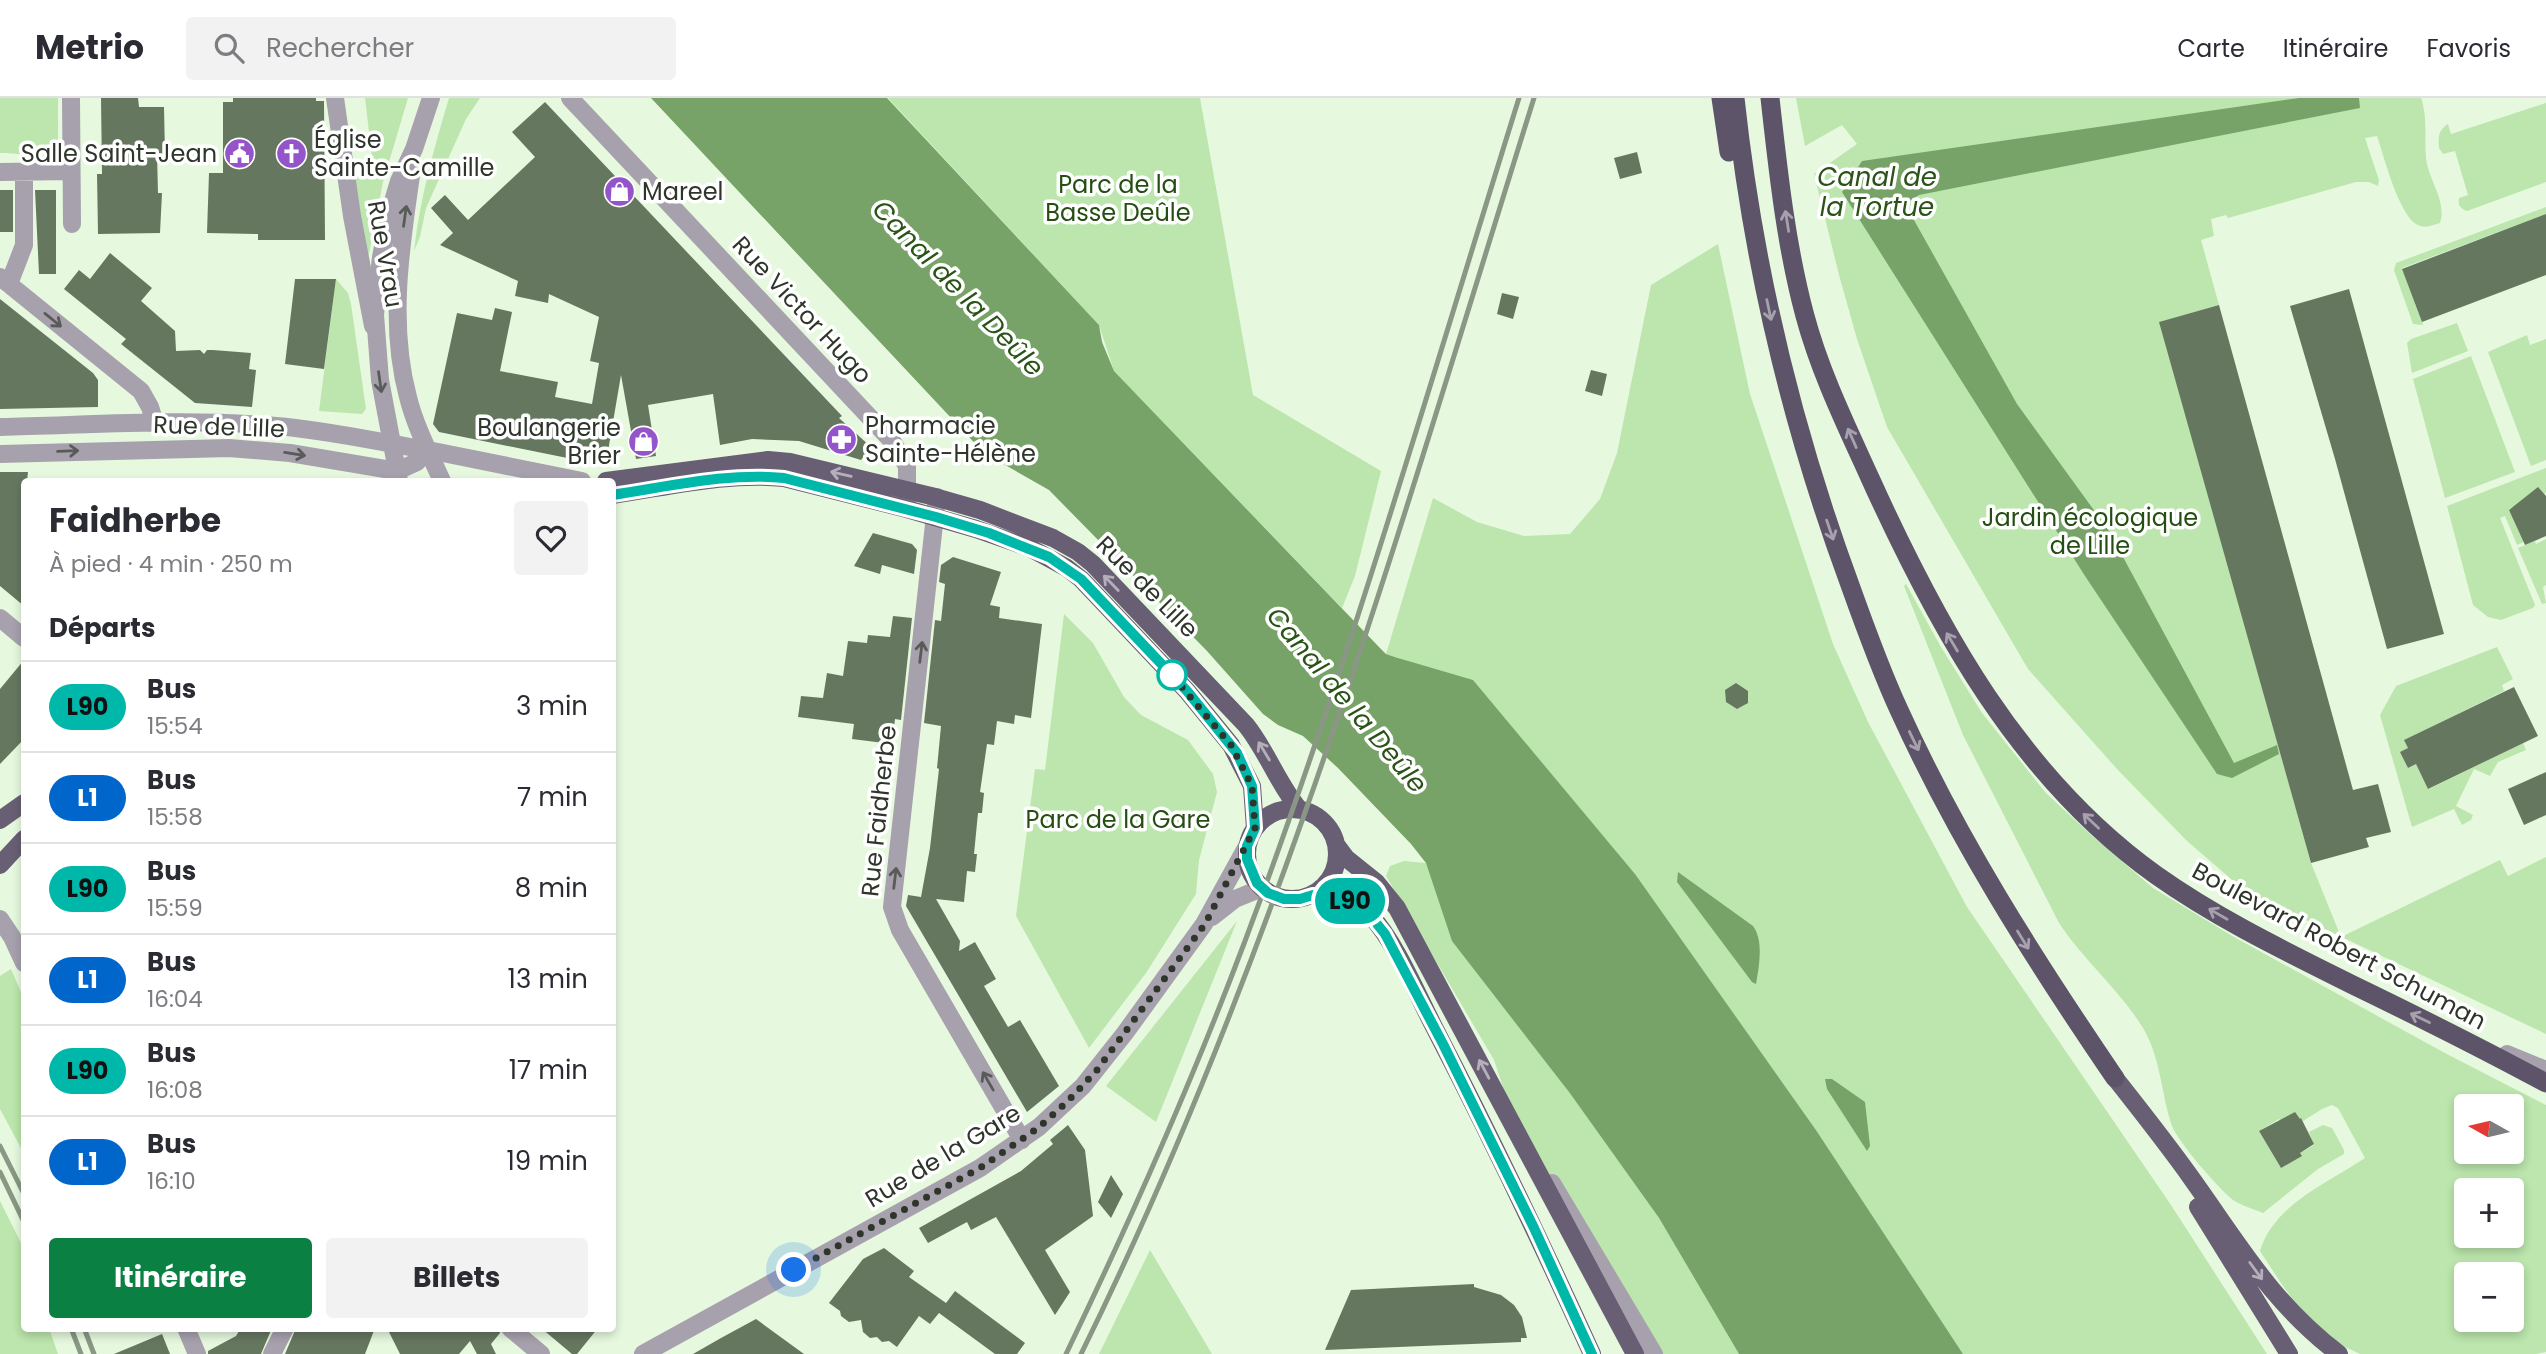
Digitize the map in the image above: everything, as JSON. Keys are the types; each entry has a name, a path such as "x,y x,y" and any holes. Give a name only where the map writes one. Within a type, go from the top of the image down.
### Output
{"highway":[{"path":"1721,98 1744,227 1762,279"},
{"path":"1735,98 1762,279 1793,411 1844,570 1890,690 1947,807 1990,887 2115,1077"},
{"name":"Boulevard Robert Schuman","path":"1770,98 1798,281 1819,361 1885,512 1926,594 1979,687 2017,739 2087,817 2171,885 2252,934 2546,1083"}],"main road":[{"name":"Rue de Lille","path":"616,480 779,460 937,497 1036,530 1078,552 1202,676 1246,725 1299,809"},
{"name":"Rue de Lille","path":"616,494 765,476 814,485 907,509 1030,548 1067,568 1081,579 1187,691 1237,753 1252,786 1255,828"},
{"path":"0,820 21,805"},
{"path":"1337,846 1334,871 1326,885 1313,895 1300,899 1284,899 1262,888 1250,872 1247,859 1247,846 1255,828 1263,819 1286,809 1312,813 1324,822 1346,859 1376,882 1397,908 1635,1354"},
{"path":"0,865 21,842"},
{"path":"1313,895 1339,898 1361,907 1385,934 1533,1226 1592,1354"},
{"path":"2115,1077 2289,1354"},
{"path":"2115,1077 2191,1178 2265,1284 2301,1324 2339,1354"}],"street":[{"path":"71,98 72,224"},
{"name":"Rue Vrau","path":"335,98 352,216 375,336"},
{"path":"400,478 383,401 375,336 378,285 385,237 399,181 414,149 431,98"},
{"name":"Rue Victor Hugo","path":"570,98 892,441 907,466 907,509"},
{"path":"414,149 398,278 399,345 407,396 441,478"},
{"path":"0,172 71,171"},
{"path":"24,172 24,245 4,281 141,391 155,424"},
{"name":"Rue de Lille","path":"0,427 155,424 275,426 428,450 567,478"},
{"name":"Rue de Lille","path":"0,454 229,448 290,453 400,478"},
{"path":"400,478 428,450"},
{"name":"Rue Faidherbe","path":"937,497 892,907 900,930 1022,1140"},
{"path":"0,618 21,636"},
{"name":"Rue de la Gare","path":"643,1354 980,1168 1022,1140 1067,1102 1097,1070 1205,924 1247,846"},
{"name":"Rue de la Gare","path":"1205,924 1235,899 1262,888"},
{"path":"0,919 21,956"},
{"path":"2461,1038 2546,1070"},
{"path":"1517,1129 1654,1354"},
{"path":"188,1332 197,1354"},
{"path":"272,1354 283,1332"},
{"path":"515,1332 541,1354"}],"green space":[{"path":"0,98 58,98 58,144 47,152 0,153"},
{"path":"365,98 408,98 383,182 369,254 366,256 354,178 374,174"},
{"path":"449,98 480,98 466,119 426,208 414,251 428,173"},
{"name":"Parc de la Basse Deûle","path":"888,98 1200,98 1253,395 1381,471 1355,576 1342,608 1114,371 1099,325"},
{"name":"Jardin écologique de Lille","path":"1796,98 2421,98 2425,121 2426,159 2441,207 2440,223 2424,227 2411,220 2399,199 2377,136 2365,138 2379,180 2378,186 2369,182 2356,182 2228,218 2226,215 2211,219 2214,236 2201,240 2219,305 2160,322 2311,863 2341,937 2245,891 2187,841 2117,769 2028,669 1887,427 1857,339 1814,174 1857,144 1842,125 1805,146"},
{"path":"2546,103 2546,182 2467,211 2461,208 2459,198 2468,195 2455,151 2443,154 2439,148 2442,129 2448,124 2451,134"},
{"path":"2546,207 2546,214 2402,268 2423,325 2413,324 2394,270 2396,263"},
{"path":"1718,244 1750,394 1833,644 1868,722 1967,907 2171,1205 2267,1354 1963,1354 1818,1133 1399,658 1386,654 1433,498 1477,522 1524,536 1570,534 1600,499 1617,453 1651,285"},
{"path":"336,279 348,293 351,304 366,409 362,414 319,411"},
{"path":"2457,323 2468,351 2412,373 2407,343 2411,339"},
{"path":"2527,335 2530,345 2546,339 2546,460 2531,466 2488,352"},
{"path":"2471,356 2515,472 2445,498 2413,379"},
{"path":"2546,468 2546,493 2509,509 2524,542 2517,545 2505,516 2500,518 2535,605 2501,620 2488,617 2473,605 2447,506"},
{"path":"2546,539 2546,585 2543,587 2546,603 2542,604 2518,548"},
{"path":"1906,584 1982,713 2045,792 2153,888 2234,937 2443,1052 2546,1105 2546,1352 2360,1354 2314,1324 2260,1251 2277,1220 2290,1208 2319,1186 2365,1158 2338,1108 2332,1105 2303,1121 2279,1119 2259,1131 2281,1168 2314,1145 2309,1132 2323,1125 2332,1128 2344,1150 2344,1154 2318,1169 2263,1213 2233,1200 2218,1186 2182,1143 2172,1126 2154,1051 2143,1028 2059,923 1963,735 1904,586"},
{"name":"Parc de la Gare","path":"1064,614 1093,643 1124,697 1141,715 1188,740 1213,774 1217,792 1199,860 1196,894 1146,973 1089,1048 1016,916 1035,769 1045,770"},
{"path":"2497,647 2513,679 2502,685 2504,691 2405,740 2408,748 2401,752 2408,768 2416,764 2429,789 2523,743 2526,750 2498,762 2490,776 2474,769 2456,806 2473,815 2471,820 2462,825 2454,809 2412,827 2380,715 2396,686"},
{"path":"2546,857 2546,1034 2341,937 2500,860 2508,876"},
{"path":"1404,861 1426,863 1434,883 1569,1092 1659,1218 1739,1354 1654,1354 1517,1129 1494,1060 1386,876 1390,866"},
{"path":"1237,921 1156,1122 1106,1086"},
{"path":"11,969 21,992 21,1148 0,1109 0,976"},
{"path":"0,1201 21,1243 21,1332 50,1332 58,1354 0,1354"},
{"path":"1150,1250 1212,1354 1099,1354"}],"water":[{"name":"Canal de la Deûle","path":"651,98 887,98 1099,325 1102,342 1114,371 1386,654 1473,680 1635,874 1818,1133 1963,1354 1739,1354 1659,1218 1569,1092 1452,941 1426,863 1411,844 1338,768 1303,736 1278,725 1263,714 1207,651 1049,490 984,453"},
{"name":"Canal de la Tortue","path":"2299,98 2359,98 2360,108 1919,195 1905,204 2017,404 2109,531 2234,763 2277,745 2279,754 2232,778 2217,774 2085,576 1842,192 1862,161"},
{"path":"1678,872 1753,926 1760,946 1756,984 1677,882"},
{"path":"1825,1079 1832,1079 1865,1102 1870,1146 1867,1151 1827,1089"}],"building":[{"path":"101,98 138,98 139,107 164,107 165,154 157,153 158,193 162,193 160,233 98,234 97,174 102,174"},
{"name":"Église Sainte-Camille","path":"233,98 316,98 316,101 324,101 325,240 258,240 258,234 207,233 209,173 223,173 223,102 233,102"},
{"path":"545,102 842,416 839,418 871,447 861,460 799,441 752,439 720,445 713,394 648,405 656,456 636,459 621,375 607,457 593,454 592,463 439,432 433,424 457,313 492,320 495,308 512,312 500,371 558,382 555,397 592,404 599,363 590,361 599,317 549,294 548,303 515,296 518,281 440,245 453,233 431,208 445,195 468,220 535,157 512,132"},
{"path":"1637,152 1642,173 1620,179 1614,158"},
{"path":"0,190 13,190 13,232 0,232"},
{"path":"35,190 56,190 56,274 39,274"},
{"path":"2546,214 2546,275 2422,322 2402,269"},
{"path":"110,253 152,288 141,301 175,331 176,351 200,350 204,354 207,350 251,353 249,369 256,370 252,407 195,403 121,344 126,339 64,289 79,270 90,279"},
{"path":"295,279 336,279 324,369 285,364"},
{"path":"2349,289 2444,634 2387,649 2290,306"},
{"path":"1502,293 1519,297 1513,319 1497,314"},
{"path":"0,299 93,373 98,380 98,407 0,409"},
{"path":"2219,305 2353,790 2378,784 2391,832 2366,838 2369,847 2311,863 2159,322"},
{"path":"1591,370 1607,374 1602,396 1585,391"},
{"path":"0,472 28,472 27,478 21,478 21,604 0,586"},
{"path":"2538,487 2546,496 2546,536 2525,545 2509,510"},
{"path":"873,533 912,544 917,550 914,574 882,565 880,574 854,566"},
{"path":"953,557 1001,572 990,605 1000,607 999,618 1042,624 1031,718 1015,715 1014,724 997,721 994,745 987,744 980,792 984,793 982,813 978,813 974,854 977,854 975,872 967,871 964,902 936,899 960,941 959,951 975,942 996,979 984,986 1008,1027 1020,1020 1059,1086 1027,1112 906,906 908,895 921,897 930,848 941,726 924,723 935,620 941,621 945,584 939,582 941,565"},
{"path":"893,616 912,618 901,720 895,719 892,744 852,739 854,724 798,717 801,696 823,698 827,673 843,676 848,641 867,643 868,635 890,637"},
{"path":"21,664 21,742 0,764 0,689"},
{"path":"1736,683 1748,691 1748,703 1737,709 1726,702 1725,690"},
{"path":"2514,687 2538,736 2428,789 2416,764 2408,768 2400,752 2408,748 2404,740"},
{"path":"2546,772 2546,815 2524,825 2508,789"},
{"path":"2295,1112 2314,1144 2300,1153 2302,1156 2281,1168 2259,1131"},
{"path":"1068,1125 1085,1150 1093,1216 1045,1250 1070,1292 1055,1315 996,1217 971,1230 967,1222 928,1243 919,1228 1021,1171 1053,1144 1050,1140"},
{"path":"1111,1175 1123,1194 1111,1218 1098,1202"},
{"path":"884,1248 914,1271 909,1277 946,1303 955,1291 1025,1343 1017,1354 995,1354 939,1313 930,1324 919,1316 897,1347 889,1341 882,1342 877,1337 870,1338 863,1332 861,1320 849,1322 841,1316 840,1311 829,1303 863,1259"},
{"path":"1474,1284 1474,1287 1501,1295 1514,1305 1522,1317 1527,1338 1521,1338 1521,1342 1325,1350 1351,1290"},
{"path":"756,1319 804,1354 693,1354 721,1338"},
{"path":"238,1332 270,1332 261,1354 208,1354 208,1351"},
{"path":"294,1332 373,1332 365,1354 285,1354"},
{"path":"389,1332 500,1332 491,1344 496,1354 477,1354 470,1341 459,1354 400,1354"},
{"path":"546,1332 595,1332 577,1354 572,1354"},
{"path":"162,1334 170,1354 114,1354"}],"railway":[{"path":"1066,1354 1182,1098 1225,994 1283,837 1388,521 1519,98"},
{"path":"1081,1354 1152,1202 1217,1048 1276,892 1332,735 1384,576 1534,98"},
{"path":"0,1146 21,1188"},
{"path":"0,1172 21,1216"},
{"path":"73,1332 81,1354"},
{"path":"86,1332 94,1354"}],"bus line":[{"name":"L90","path":"616,494 736,478 784,478 989,533 1049,557 1081,579 1187,691 1237,753 1252,786 1255,828 1247,846 1247,859 1250,872 1257,883 1268,893 1284,899 1293,900 1313,895 1350,901 1370,915 1385,934 1534,1228 1592,1354"}],"place":[{"name":"Salle Saint-Jean","path":"240,154"},
{"name":"Église Sainte-Camille","path":"291,154"},
{"name":"Mareel","path":"619,192"},
{"name":"Pharmacie Sainte-Hélène","path":"842,440"},
{"name":"Boulangerie Brier","path":"644,442"}],"route":[{"path":"794,1270 980,1168 1038,1128 1097,1070 1205,924 1255,828 1254,801 1247,771 1237,753 1170,673 1172,675"}]}
